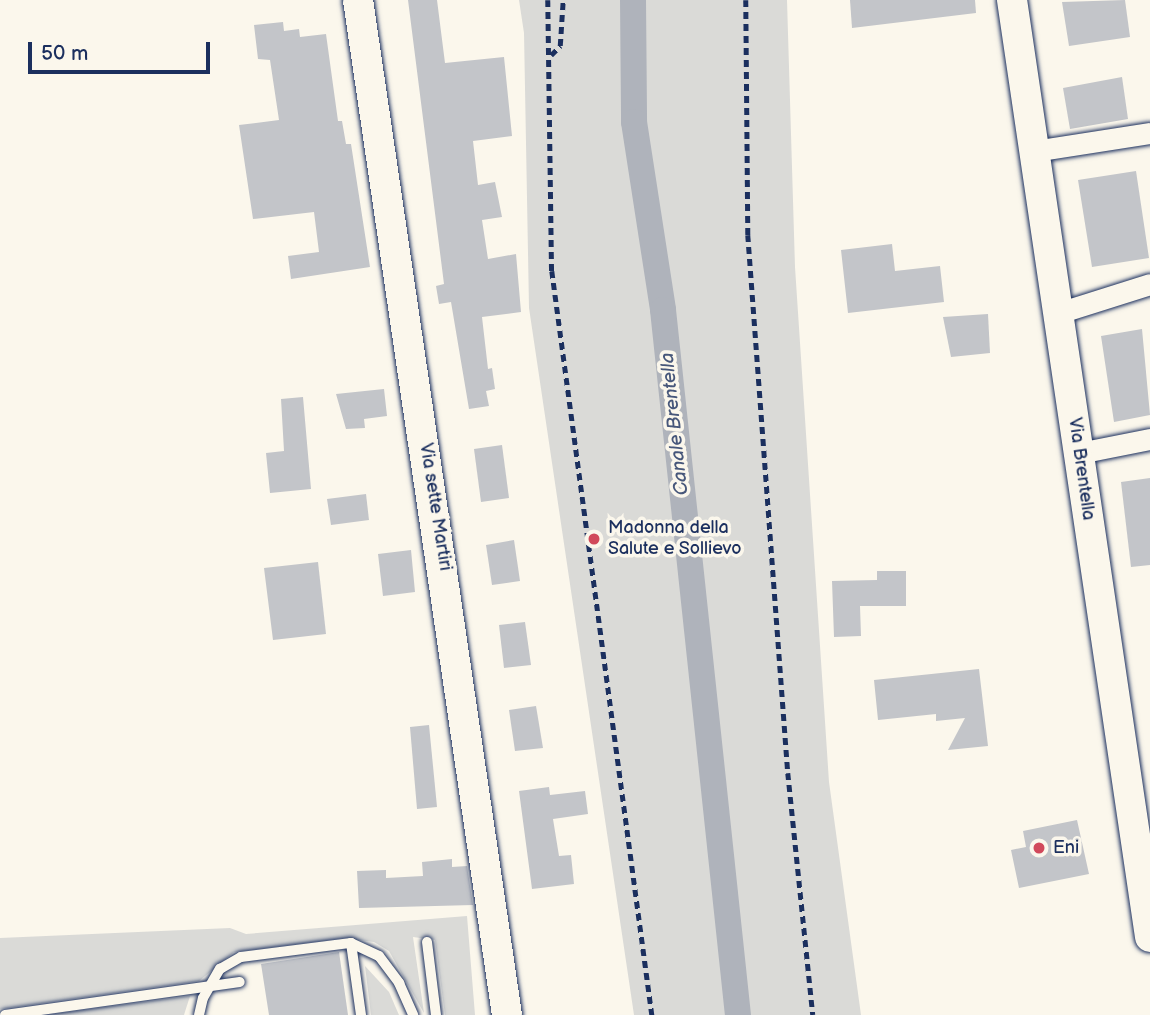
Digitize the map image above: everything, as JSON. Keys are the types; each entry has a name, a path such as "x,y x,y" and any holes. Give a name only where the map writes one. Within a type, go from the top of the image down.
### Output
{"main road":[{"name":"Via sette Martiri","path":"358,0 507,1015"},
{"name":"Via Brentella","path":"1012,0 1079,453 1144,863 1150,937"}],"street":[{"path":"1034,151 1150,133"},
{"path":"1058,313 1150,284"},
{"path":"1079,453 1150,439"}],"lane":[{"path":"427,942 436,1015"},
{"path":"351,943 361,1015"},
{"path":"199,1015 220,969 241,957 351,943 379,956 399,983 413,1015"},
{"path":"5,1015 240,982"}],"path":[{"path":"548,0 551,56 552,271 652,1015"},
{"path":"551,56 560,46 563,0"},
{"path":"746,0 749,249 787,759 813,1015"}],"shaded area":[{"path":"519,0 787,0 795,267 829,782 861,1015 634,1015 529,308 524,33"},
{"path":"467,916 475,1015 445,1015 435,940 413,937 424,1013 389,951 374,942 345,938 234,952 199,981 0,1009 0,938 230,928 246,934"},
{"path":"365,966 389,992 399,1015 371,1015"},
{"path":"190,996 184,1015 46,1015"}],"building":[{"path":"408,0 437,0 445,63 504,57 512,136 473,141 478,185 495,182 502,217 482,220 488,259 516,254 521,312 482,317 488,369 492,368 495,389 486,391 489,406 469,409 451,302 439,304 436,286 444,284"},
{"path":"850,0 975,0 976,13 852,28"},
{"path":"1125,0 1130,37 1069,46 1062,2"},
{"path":"283,22 284,31 299,29 300,37 326,34 338,121 342,121 346,144 351,144 370,267 291,279 288,256 319,252 314,212 253,219 239,125 279,120 270,60 258,59 254,25"},
{"path":"1122,77 1128,119 1070,129 1063,88"},
{"path":"1136,171 1149,258 1092,267 1078,180"},
{"path":"892,244 895,271 940,266 944,302 848,313 841,250"},
{"path":"988,314 990,353 951,357 943,317"},
{"path":"1142,329 1150,415 1114,422 1101,336"},
{"path":"384,389 387,416 364,419 365,428 346,429 336,394"},
{"path":"303,397 311,489 270,493 266,453 284,451 281,399"},
{"path":"502,445 509,498 481,502 474,449"},
{"path":"1150,478 1150,565 1131,567 1121,482"},
{"path":"366,494 369,520 331,525 327,499"},
{"path":"514,540 520,581 492,585 486,545"},
{"path":"411,550 415,592 383,596 378,554"},
{"path":"318,562 326,634 273,640 264,568"},
{"path":"877,571 906,571 906,606 860,606 861,636 834,637 832,581 877,580"},
{"path":"525,622 531,665 504,668 499,625"},
{"path":"979,669 988,746 948,750 965,718 936,721 936,714 878,720 874,680"},
{"path":"536,706 543,748 515,751 509,710"},
{"path":"429,725 437,807 417,809 410,727"},
{"path":"549,787 550,795 585,791 588,814 553,819 559,856 571,855 574,884 532,889 519,791"},
{"path":"1077,820 1089,874 1019,888 1011,850 1026,847 1023,831"},
{"path":"452,859 452,867 467,866 473,905 359,908 357,871 386,870 386,878 423,876 422,862"},
{"path":"339,952 348,1015 269,1015 261,964"}],"waterway":[{"name":"Canale Brentella","path":"633,0 634,122 663,310 738,1015"}],"place":[{"name":"Madonna della Salute e Sollievo","path":"594,539"},
{"name":"Eni","path":"1039,848"}]}
